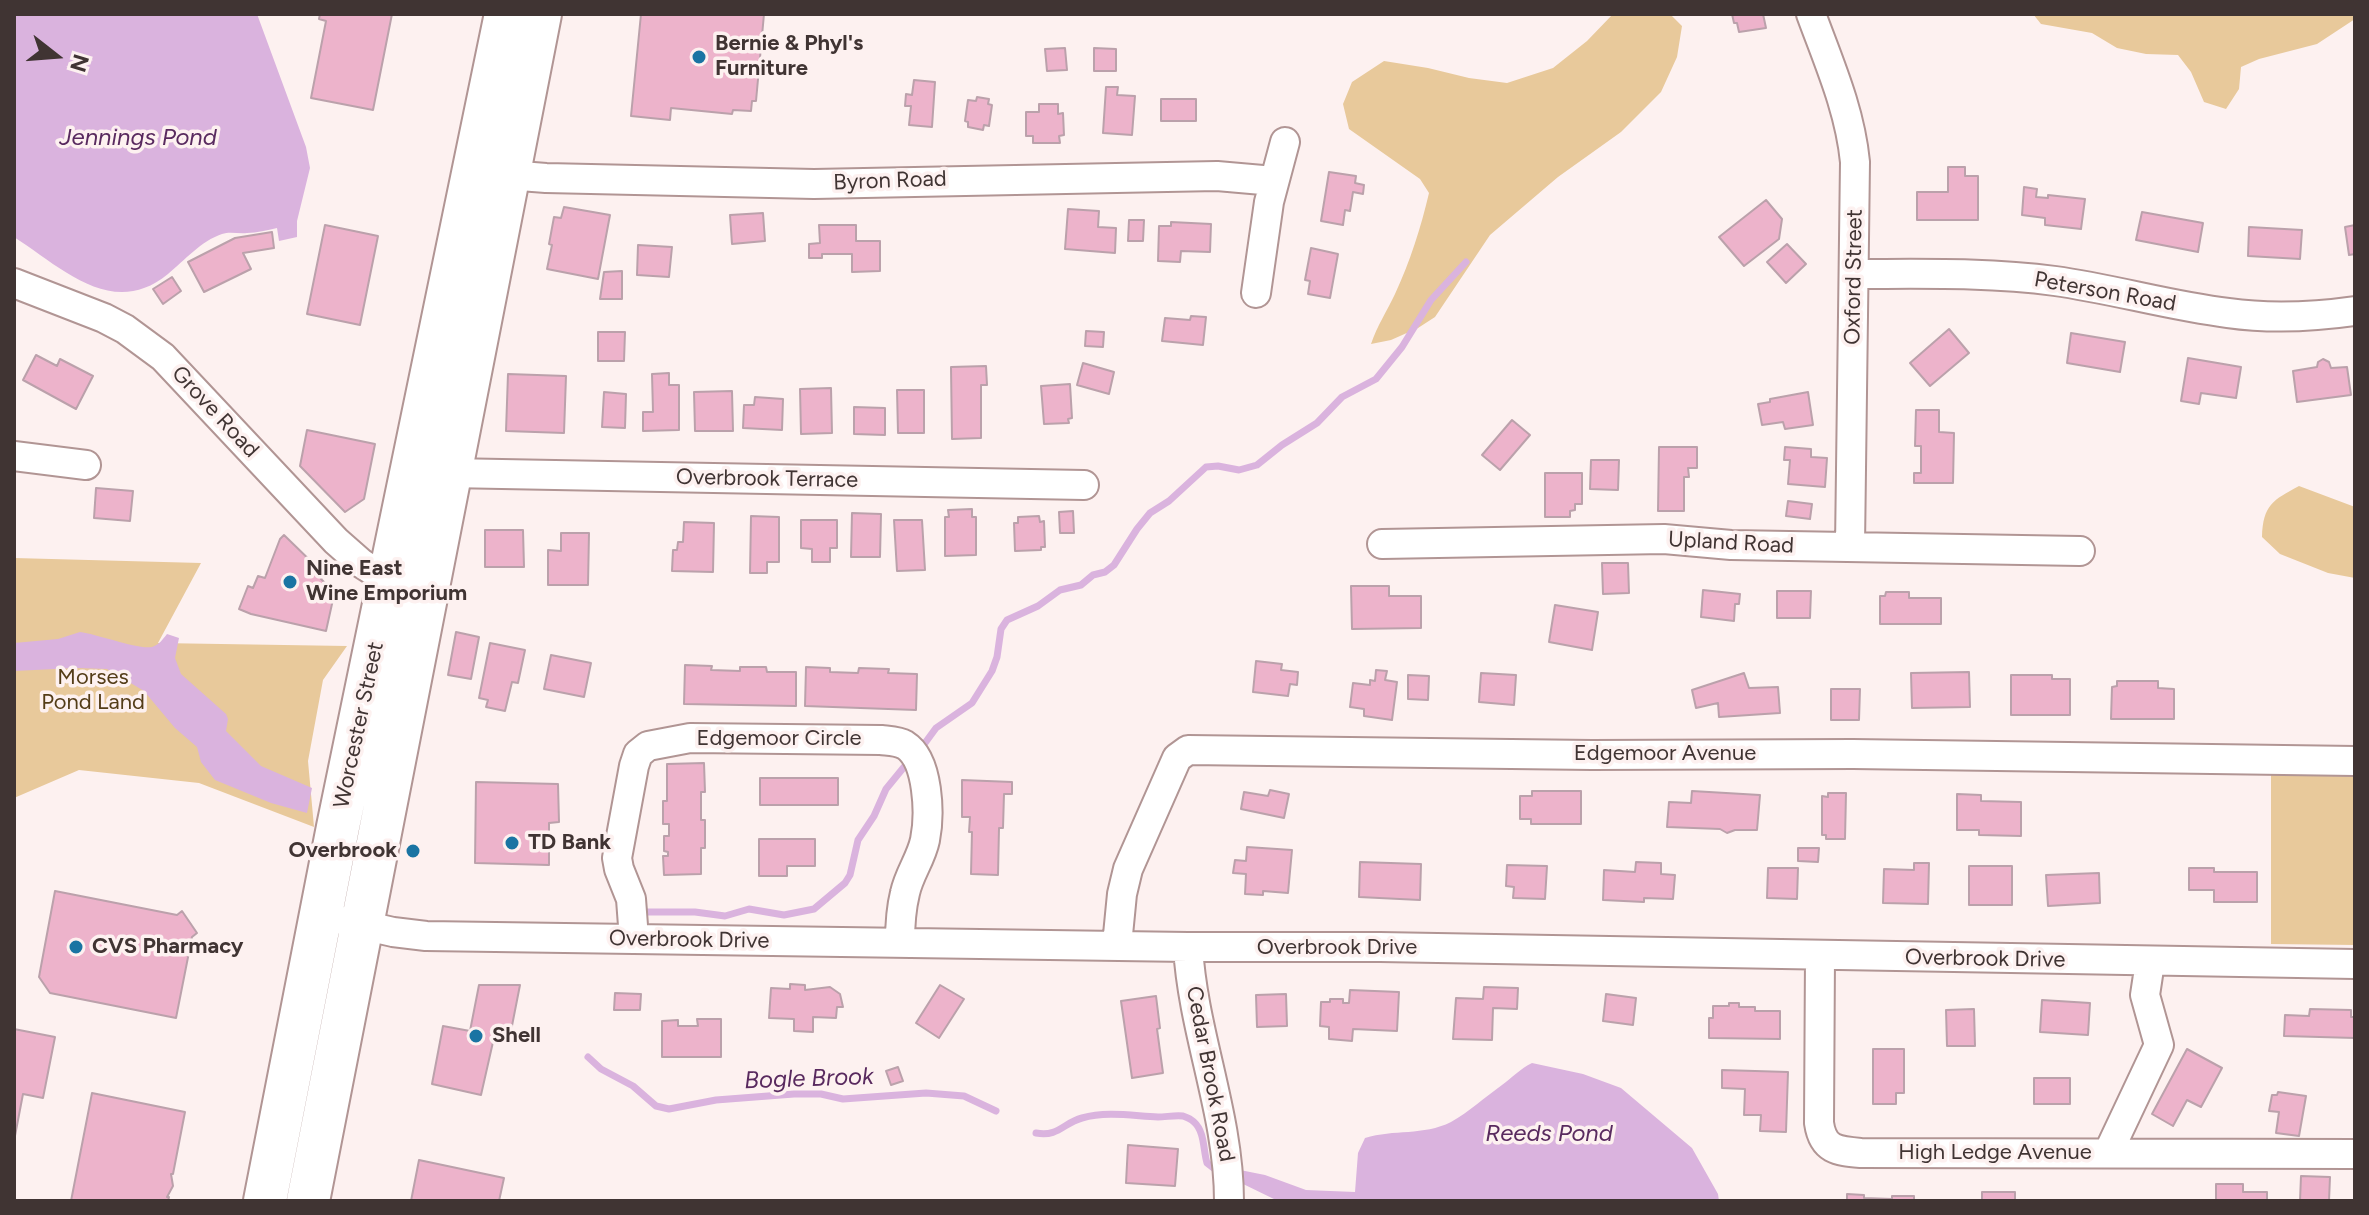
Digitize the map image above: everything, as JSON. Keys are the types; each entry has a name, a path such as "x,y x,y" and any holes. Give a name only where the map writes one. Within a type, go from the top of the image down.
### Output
{"highway":[{"name":"Worcester Street","path":"265,1201 506,14"},
{"name":"Worcester Street","path":"308,1201 540,14"}],"street":[{"name":"Oxford Street","path":"1811,14 1844,105 1855,162 1850,546"},
{"path":"1256,293 1266,219 1285,142"},
{"name":"Byron Road","path":"507,175 814,184 1217,176 1274,181"},
{"name":"Peterson Road","path":"1855,274 2011,276 2096,288 2205,310 2264,316 2355,311"},
{"name":"Grove Road","path":"14,283 104,318 125,329 163,357 336,541 361,563 389,581"},
{"path":"14,456 86,465"},
{"name":"Overbrook Terrace","path":"449,473 1084,485"},
{"name":"Upland Road","path":"1382,544 1664,539 1731,545 2080,551"},
{"name":"Edgemoor Circle","path":"634,939 631,899 617,858 638,754 660,742 708,737 881,740 897,741 908,746 917,756 923,773 927,826 920,857 906,888 900,943"},
{"name":"Edgemoor Avenue","path":"1117,945 1122,894 1132,858 1177,758 1188,750 2355,761"},
{"name":"Overbrook Drive","path":"321,916 426,936 1380,947 2355,964"},
{"name":"Cedar Brook Road","path":"1188,947 1191,983 1228,1156 1229,1201"},
{"name":"High Ledge Avenue","path":"1820,956 1819,1123 1825,1143 1834,1149 1861,1153 2355,1154"},
{"path":"2108,1153 2159,1045 2145,995 2150,962"}],"green space":[{"path":"1613,14 1670,14 1682,26 1677,57 1661,92 1621,132 1558,177 1490,235 1435,317 1391,340 1371,344 1406,270 1429,193 1420,179 1349,129 1343,104 1352,82 1384,61 1507,83 1553,68 1587,41"},
{"path":"2033,14 2355,14 2355,19 2317,44 2259,59 2241,67 2239,89 2226,109 2204,102 2191,72 2178,55 2146,54 2117,48 2092,33 2041,24"},
{"path":"2299,486 2355,507 2355,578 2328,573 2280,554 2262,537 2267,510 2282,495"},
{"name":"Morses Pond Land","path":"14,558 201,563 158,643 347,646 323,680 308,761 314,827 199,783 79,770 14,798"},
{"path":"2271,770 2355,773 2355,945 2271,944"}],"water":[{"name":"Jennings Pond","path":"14,14 257,14 306,147 310,168 297,221 297,237 279,241 277,228 222,234 200,246 168,274 147,287 127,292 88,284 14,237"},
{"path":"80,632 146,647 157,645 167,634 179,638 175,658 181,674 226,714 226,731 261,766 312,788 307,813 271,803 215,780 201,762 197,747 175,728 144,691 107,669 14,671 14,643 58,639"},
{"name":"Reeds Pond","path":"1532,1063 1583,1074 1621,1088 1692,1148 1719,1201 1278,1201 1239,1182 1240,1170 1265,1175 1306,1190 1355,1192 1358,1153 1365,1138 1430,1129 1451,1122"}],"building":[{"path":"320,14 392,14 373,110 311,98 326,21 319,19"},
{"name":"Bernie & Phyl's Furniture","path":"641,14 764,14 756,101 752,101 751,111 733,110 732,114 671,108 670,120 631,116"},
{"path":"1732,14 1763,14 1766,28 1739,32"},
{"path":"1065,48 1067,70 1047,71 1045,49"},
{"path":"1094,48 1116,49 1116,71 1094,71"},
{"path":"914,80 935,82 932,127 909,125 911,106 905,106 906,94 912,95"},
{"path":"1106,87 1118,87 1117,95 1135,96 1132,135 1103,133"},
{"path":"977,97 989,99 988,104 992,105 989,126 984,125 983,130 968,127 965,121 968,100 976,101"},
{"path":"1161,99 1196,99 1196,121 1161,121"},
{"path":"1039,104 1058,104 1058,114 1063,113 1064,135 1059,136 1060,143 1033,143 1033,136 1026,136 1026,112 1039,112"},
{"path":"1948,167 1965,167 1965,176 1978,176 1978,220 1917,220 1917,192 1948,192"},
{"path":"1329,172 1356,176 1355,183 1364,185 1363,194 1353,192 1350,211 1345,210 1343,225 1321,221"},
{"path":"2024,187 2037,189 2036,197 2048,198 2048,195 2085,199 2081,229 2045,225 2045,218 2022,215"},
{"path":"1766,200 1782,219 1779,239 1744,266 1719,237"},
{"path":"564,207 610,215 598,279 547,269 554,217 561,218"},
{"path":"1068,209 1099,211 1098,227 1116,228 1115,253 1065,249"},
{"path":"2142,212 2203,223 2198,252 2136,240"},
{"path":"763,213 765,241 732,244 730,215"},
{"path":"1129,220 1144,220 1143,241 1128,241"},
{"path":"1171,222 1211,224 1210,252 1181,251 1180,262 1158,261 1159,226 1171,226"},
{"path":"325,225 378,236 360,325 307,314"},
{"path":"819,225 856,225 856,241 880,241 880,271 852,272 852,254 822,254 822,258 809,258 809,244 820,243"},
{"path":"2355,225 2355,254 2349,255 2345,227"},
{"path":"2249,227 2302,230 2300,259 2248,256"},
{"path":"272,232 274,248 243,253 251,269 204,292 188,262 235,238"},
{"path":"1787,244 1806,264 1786,283 1767,262"},
{"path":"638,245 672,247 669,277 637,275"},
{"path":"1311,248 1338,254 1330,298 1308,294 1310,281 1305,280"},
{"path":"622,271 622,299 600,299 604,272"},
{"path":"172,277 181,291 163,304 153,289"},
{"path":"1191,316 1206,317 1203,345 1162,341 1165,318 1190,320"},
{"path":"1949,329 1969,353 1930,386 1910,363"},
{"path":"1086,331 1104,332 1103,347 1085,346"},
{"path":"598,332 625,332 624,361 598,361"},
{"path":"2071,333 2125,342 2120,372 2067,363"},
{"path":"36,355 57,366 60,359 93,376 76,409 23,380"},
{"path":"2188,358 2241,367 2236,398 2201,393 2199,404 2181,401"},
{"path":"2323,359 2329,362 2331,368 2347,367 2351,395 2297,402 2293,371 2317,367"},
{"path":"1083,363 1114,372 1109,394 1077,385"},
{"path":"986,366 987,385 981,385 981,438 952,439 951,367"},
{"path":"669,373 669,385 679,385 679,430 643,431 643,412 653,412 652,374"},
{"path":"508,374 566,376 564,433 506,431"},
{"path":"1070,384 1072,418 1068,419 1069,423 1044,424 1041,386"},
{"path":"831,388 832,433 801,434 800,389"},
{"path":"897,390 924,390 924,433 898,433"},
{"path":"732,391 733,431 695,431 694,392"},
{"path":"604,392 626,394 625,428 602,427"},
{"path":"1808,392 1813,425 1785,429 1783,422 1762,425 1758,404"},
{"path":"755,397 783,399 782,430 743,428 744,405 754,405"},
{"path":"854,407 885,408 885,435 854,434"},
{"path":"1916,410 1939,410 1939,432 1954,433 1953,483 1914,483 1914,473 1921,473 1921,446 1915,446"},
{"path":"1512,420 1530,435 1500,470 1482,455"},
{"path":"307,430 375,444 364,499 345,512 300,466"},
{"path":"1659,447 1697,447 1697,468 1688,468 1689,477 1684,477 1684,511 1658,511"},
{"path":"1785,447 1811,449 1811,457 1827,458 1825,487 1788,484 1790,460 1784,460"},
{"path":"1591,460 1619,460 1618,490 1590,489"},
{"path":"1545,473 1582,473 1582,504 1575,504 1570,517 1545,517"},
{"path":"96,488 133,491 130,521 94,518"},
{"path":"1788,501 1812,504 1810,519 1786,516"},
{"path":"972,509 972,517 976,517 976,555 945,556 945,517 949,517 948,510"},
{"path":"1073,511 1074,533 1060,533 1059,512"},
{"path":"852,513 881,514 880,557 851,557"},
{"path":"751,516 779,517 779,562 767,562 767,573 750,573"},
{"path":"1039,516 1040,522 1044,521 1045,547 1041,550 1015,551 1014,523 1018,523 1018,517"},
{"path":"801,520 837,520 837,548 830,548 830,562 812,562 812,549 801,548"},
{"path":"894,520 922,520 925,570 897,571"},
{"path":"684,522 714,523 713,572 672,571 673,550 677,550 678,542 683,542"},
{"path":"485,530 523,530 524,567 485,567"},
{"path":"561,533 589,533 588,585 548,585 548,550 561,551"},
{"name":"Nine East Wine Emporium","path":"284,535 324,574 321,579 334,595 326,631 239,609 248,586 253,588 258,576 265,578"},
{"path":"1602,563 1628,563 1629,593 1603,594"},
{"path":"1351,586 1389,586 1389,596 1421,596 1421,628 1352,629"},
{"path":"1703,590 1740,594 1739,604 1735,604 1734,621 1701,617"},
{"path":"1777,591 1811,591 1810,618 1777,618"},
{"path":"1886,592 1909,592 1909,598 1941,598 1941,624 1880,624 1880,596 1885,596"},
{"path":"1555,605 1598,612 1592,650 1549,642"},
{"path":"456,632 479,637 471,679 448,675"},
{"path":"490,643 525,650 518,683 512,682 505,711 486,707 488,700 479,698"},
{"path":"551,655 591,663 584,697 544,689"},
{"path":"1256,661 1282,664 1281,670 1298,672 1297,685 1290,684 1288,696 1253,692"},
{"path":"685,665 712,666 711,670 740,671 740,667 766,667 767,672 796,672 796,706 684,704"},
{"path":"806,667 830,668 830,672 858,673 859,668 917,674 916,710 805,706"},
{"path":"1376,670 1387,671 1385,680 1397,682 1392,720 1364,716 1364,709 1350,707 1353,683 1370,685 1370,680 1375,681"},
{"path":"1969,672 1970,707 1912,708 1911,673"},
{"path":"1481,673 1516,675 1514,705 1479,702"},
{"path":"1744,673 1749,688 1778,687 1780,713 1719,717 1718,703 1696,708 1692,690"},
{"path":"1408,675 1429,676 1428,700 1408,699"},
{"path":"2011,675 2052,675 2052,679 2070,679 2070,715 2011,715"},
{"path":"2117,681 2158,681 2158,688 2174,689 2174,719 2111,719 2112,687 2117,686"},
{"path":"1831,689 1860,689 1859,720 1831,720"},
{"path":"704,763 705,792 701,792 701,820 705,820 705,848 701,848 701,874 664,875 663,856 668,856 668,852 664,851 664,836 669,836 669,824 663,824 663,801 667,801 667,764"},
{"path":"760,778 838,778 838,805 760,805"},
{"path":"962,780 1012,782 1012,794 1004,794 1003,828 999,828 998,875 971,874 972,832 969,832 970,817 962,817"},
{"name":"TD Bank","path":"476,782 558,784 559,822 549,823 549,865 475,863"},
{"path":"1270,790 1289,794 1284,818 1241,809 1244,792 1268,796"},
{"path":"1532,791 1581,791 1581,824 1531,824 1531,819 1520,819 1520,796 1532,796"},
{"path":"1692,791 1760,795 1757,830 1727,833 1720,829 1667,827 1669,802 1691,803"},
{"path":"1828,793 1846,793 1845,839 1826,839 1826,835 1822,835 1822,796 1828,797"},
{"path":"1957,794 1981,795 1981,801 2021,802 2021,836 1979,835 1979,830 1957,830"},
{"path":"759,839 815,839 815,866 787,866 787,876 759,876"},
{"path":"1247,847 1292,850 1288,893 1263,891 1263,895 1245,894 1246,874 1233,873 1235,860 1246,861"},
{"path":"1798,848 1819,848 1818,862 1798,861"},
{"path":"1360,862 1421,864 1420,900 1359,897"},
{"path":"1636,862 1661,863 1661,874 1675,875 1673,899 1644,898 1644,902 1603,900 1604,870 1635,872"},
{"path":"1914,863 1929,863 1928,904 1883,903 1884,869 1914,870"},
{"path":"1507,865 1547,866 1545,899 1513,898 1514,887 1506,886"},
{"path":"1969,866 2012,866 2012,905 1969,905"},
{"path":"1768,868 1798,868 1797,899 1767,898"},
{"path":"2189,868 2214,868 2214,872 2257,872 2257,902 2214,902 2214,890 2189,890"},
{"path":"2099,873 2100,903 2048,906 2046,875"},
{"name":"CVS Pharmacy","path":"55,891 177,915 182,911 197,933 192,937 176,1018 50,993 39,977"},
{"path":"790,984 805,985 805,990 830,987 840,994 843,1007 837,1007 836,1018 813,1017 813,1032 794,1031 794,1019 769,1018 771,988 790,989"},
{"name":"Shell","path":"479,985 520,985 509,1041 493,1042 481,1095 432,1084 443,1026 470,1031"},
{"path":"940,985 964,999 939,1038 916,1023"},
{"path":"1484,987 1518,988 1517,1009 1493,1008 1492,1040 1453,1039 1456,998 1483,999"},
{"path":"1350,990 1399,992 1397,1031 1353,1029 1352,1041 1329,1039 1329,1027 1320,1026 1321,1002 1343,999 1343,1003 1349,1003"},
{"path":"615,993 641,994 640,1010 614,1010"},
{"path":"1286,994 1287,1026 1257,1027 1256,995"},
{"path":"1606,994 1636,998 1633,1025 1603,1021"},
{"path":"1156,996 1163,1073 1132,1078 1121,1001"},
{"path":"2042,1000 2090,1003 2088,1035 2040,1032"},
{"path":"1729,1003 1739,1003 1739,1007 1755,1007 1755,1011 1780,1011 1780,1039 1709,1038 1709,1018 1713,1018 1713,1006 1729,1006"},
{"path":"1974,1009 1975,1046 1947,1046 1946,1010"},
{"path":"2310,1009 2351,1010 2351,1017 2355,1017 2355,1038 2284,1036 2285,1015 2309,1016"},
{"path":"697,1019 721,1019 721,1057 662,1057 662,1021 678,1020 678,1026 698,1026"},
{"path":"14,1029 55,1037 43,1098 23,1094 14,1141"},
{"path":"1873,1049 1904,1049 1904,1093 1896,1093 1896,1104 1873,1104"},
{"path":"2187,1049 2222,1068 2201,1107 2187,1100 2173,1126 2152,1114"},
{"path":"898,1067 903,1081 891,1085 886,1071"},
{"path":"1722,1070 1788,1072 1786,1132 1760,1131 1761,1115 1744,1115 1745,1089 1722,1088"},
{"path":"2034,1078 2070,1078 2070,1104 2034,1104"},
{"path":"2278,1092 2306,1096 2299,1136 2276,1133 2279,1112 2269,1111 2272,1095"},
{"path":"92,1093 185,1112 168,1201 71,1201"},
{"path":"1128,1145 1178,1149 1175,1186 1126,1183"},
{"path":"419,1160 504,1178 499,1201 411,1201"},
{"path":"2301,1176 2330,1177 2329,1201 2300,1201"},
{"path":"2216,1184 2243,1184 2243,1192 2267,1192 2267,1201 2216,1201"},
{"path":"1982,1192 2015,1192 2015,1201 1982,1201"},
{"path":"1847,1194 1892,1199 1892,1196 1914,1196 1914,1201 1847,1201"}],"waterway":[{"path":"925,743 936,728 972,703 992,671 1001,629 1007,620 1038,606 1060,590 1081,585 1093,575 1105,572 1114,565 1150,513 1169,501 1206,467 1239,470 1257,465 1317,423 1342,397 1376,379 1402,347 1431,300 1466,262"},
{"path":"644,912 695,912 725,916 749,909 784,915 814,909 845,883 850,875 858,840 874,816 886,789 904,767"},
{"name":"Bogle Brook","path":"588,1057 601,1069 633,1086 656,1106 669,1109 716,1100 794,1094 821,1094 843,1099 926,1093 964,1096 996,1111"},
{"name":"Bogle Brook","path":"1036,1133 1050,1133 1091,1116 1183,1116 1198,1126 1207,1163 1216,1170"}],"place":[{"name":"Bernie & Phyl's Furniture","path":"699,57"},
{"name":"Nine East Wine Emporium","path":"290,582"},
{"name":"TD Bank","path":"512,843"},
{"name":"Overbrook","path":"413,851"},
{"name":"CVS Pharmacy","path":"76,947"},
{"name":"Shell","path":"476,1036"}]}
